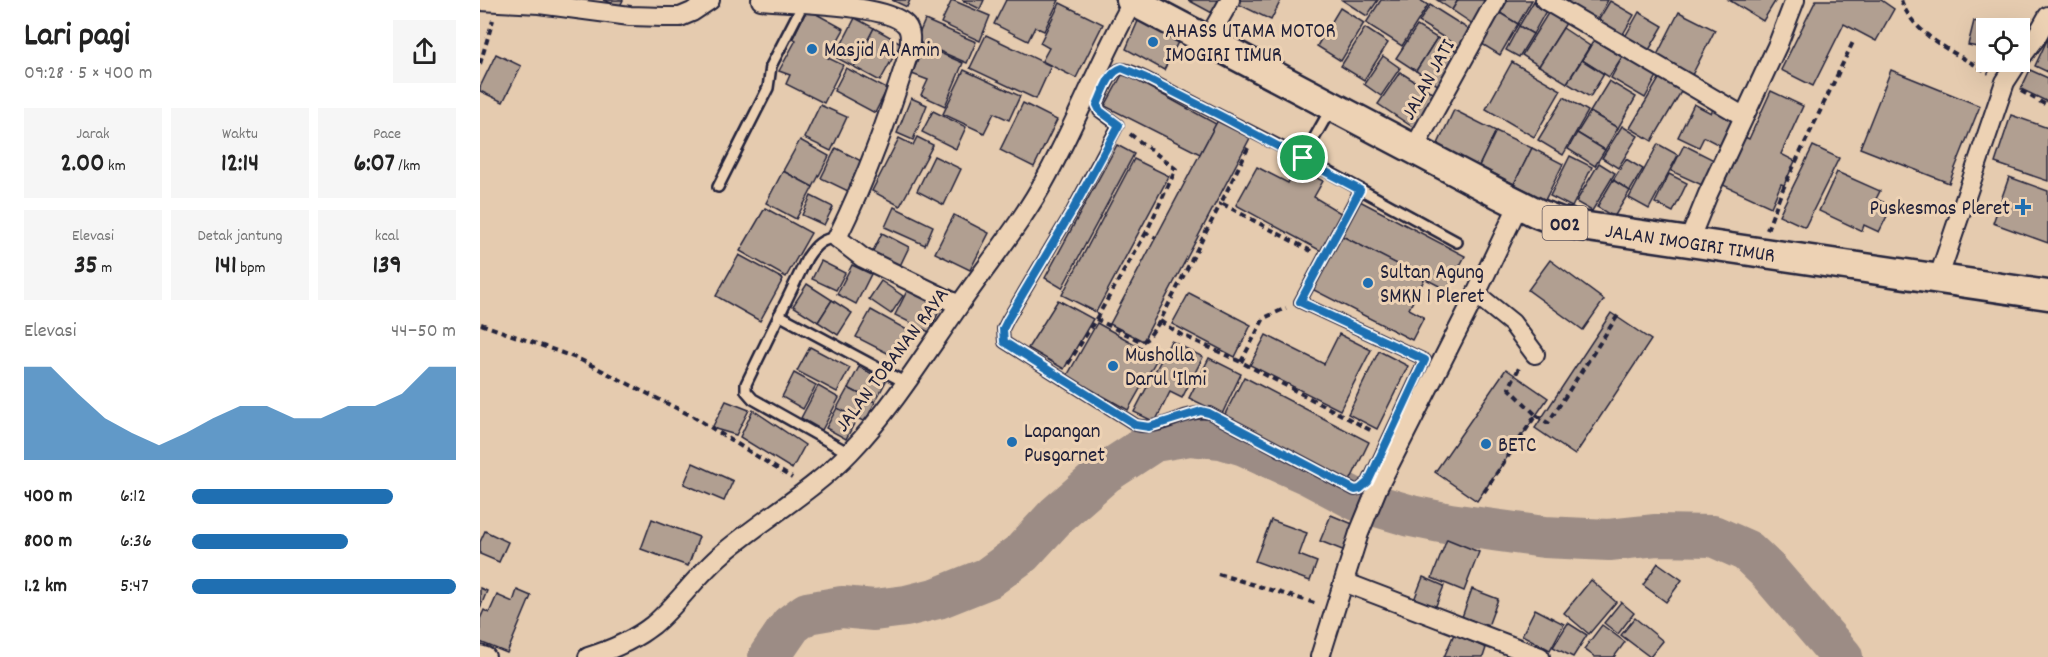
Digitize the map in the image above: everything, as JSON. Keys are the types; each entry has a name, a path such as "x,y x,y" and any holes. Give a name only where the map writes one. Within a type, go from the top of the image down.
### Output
{"main road":[{"name":"JALAN IMOGIRI TIMUR","path":"1132,1 1519,204 1558,221 1688,243 2048,295"}],"street":[{"path":"489,2 539,4 630,16 664,17 680,16 692,12 710,0"},
{"path":"761,0 851,7 884,14 908,26 909,52 885,130 859,194 837,238 863,258 959,305"},
{"path":"1208,39 1230,0"},
{"name":"JALAN JATI","path":"1414,148 1496,0"},
{"path":"1545,0 1743,116"},
{"path":"1688,243 1743,116 1782,36 1795,0"},
{"name":"JALAN TOBANAN RAYA","path":"588,657 610,650 653,625 701,573 849,453 906,383 1028,210 1076,121 1132,1"},
{"path":"2030,43 2048,16"},
{"path":"1938,279 2005,82 2011,72"},
{"path":"1320,657 1359,533 1377,489 1519,204"},
{"path":"1476,294 1512,323 1532,350"},
{"path":"1344,582 1540,657"},
{"path":"480,655 486,657"}],"lane":[{"path":"718,187 768,88 771,66 803,4"},
{"path":"1360,190 1300,302 1425,360 1368,482 1360,489 1355,490 1209,413 1201,411 1142,427 1136,425 1004,342 1003,329 1119,125 1100,111 1097,105 1112,75 1116,70 1122,68 1303,158 1457,242"},
{"path":"1303,158 1332,105"},
{"path":"837,238 828,238 819,242 813,250 746,384 746,391 753,399 849,453"},
{"path":"779,315 906,383"}],"path":[{"path":"1901,0 1910,17 1934,40 2048,106"},
{"path":"480,64 489,2"},
{"path":"1758,253 1781,193 1854,40"},
{"path":"1060,376 1146,233 1176,169 1119,125"},
{"path":"1096,319 1144,342 1160,321 1191,255 1221,203 1254,134"},
{"path":"1221,203 1323,258"},
{"path":"1146,233 1156,238"},
{"path":"1241,362 1264,318 1300,302"},
{"path":"1532,350 1509,388 1536,415 1548,423 1620,312"},
{"path":"1160,321 1206,347 1241,362 1388,439"},
{"path":"481,324 579,359 600,369 694,417 808,488"},
{"path":"1484,492 1536,415"},
{"path":"1218,574 1336,609"}],"building":[{"path":"603,0 623,0 620,6"},
{"path":"892,0 910,0 907,7"},
{"path":"952,0 990,16 980,41 941,23"},
{"path":"962,0 984,0 980,9"},
{"path":"1006,0 1059,0 1044,31 1035,27 1028,41 994,24"},
{"path":"1188,0 1219,0 1212,13"},
{"path":"1240,0 1281,0 1271,20 1238,4"},
{"path":"1342,0 1378,0 1367,16"},
{"path":"1381,0 1420,0 1428,5 1402,46 1366,23"},
{"path":"1437,0 1458,0 1452,10"},
{"path":"1458,0 1487,0 1473,24 1452,10"},
{"path":"1508,0 1532,0 1518,24 1500,13"},
{"path":"1549,0 1608,0 1594,25"},
{"path":"1729,0 1776,0 1763,21"},
{"path":"1816,0 1881,0 1894,9 1876,41 1844,24 1813,86 1781,70"},
{"path":"1534,1 1547,9 1533,34 1519,26"},
{"path":"1610,1 1634,15 1619,41 1595,26"},
{"path":"1060,3 1103,24 1076,78 1042,61 1049,48 1040,43"},
{"path":"1430,5 1473,32 1462,49 1419,22"},
{"path":"1340,8 1364,23 1341,61 1317,46"},
{"name":"Masjid Al Amin","path":"807,9 844,29 828,58 843,65 824,103 786,84 790,75 779,71 796,40 793,38"},
{"path":"1550,10 1568,20 1539,66 1522,55"},
{"path":"1639,12 1663,26 1645,57 1621,44"},
{"path":"1679,12 1715,30 1690,79 1654,61"},
{"path":"1500,13 1518,24 1500,55 1482,44"},
{"name":"AHASS UTAMA MOTOR IMOGIRI TIMUR","path":"1141,14 1181,36 1164,70 1126,49"},
{"path":"855,18 874,28 854,67 835,57"},
{"path":"925,20 976,42 967,63 916,41"},
{"path":"1974,21 1976,22 1976,47 1968,45"},
{"path":"1417,26 1437,38 1416,71 1396,58"},
{"path":"1519,26 1533,34 1519,57 1506,50"},
{"path":"874,28 901,43 880,81 854,67"},
{"path":"1365,28 1388,43 1364,80 1341,66"},
{"path":"1563,28 1590,46 1567,83 1539,66"},
{"path":"986,35 1051,66 1036,99 970,68"},
{"path":"1437,38 1460,53 1439,86 1416,71"},
{"path":"2048,38 2048,72 2035,66"},
{"path":"1594,40 1622,57 1609,77 1582,60"},
{"path":"924,46 963,63 945,106 921,95 928,80 912,74"},
{"path":"496,54 521,66 503,102 480,91"},
{"path":"1383,56 1400,68 1381,96 1364,84"},
{"path":"1623,56 1657,76 1645,98 1611,78"},
{"path":"1582,60 1604,74 1590,97 1567,83"},
{"path":"1512,62 1561,90 1534,137 1486,109"},
{"path":"846,68 887,89 875,113 834,91"},
{"path":"964,70 1020,96 1009,120 994,113 984,133 943,114"},
{"path":"1891,70 1980,106 1949,183 1860,148"},
{"path":"2030,70 2048,78 2048,102 2021,89"},
{"path":"1400,72 1436,95 1414,128 1378,104"},
{"path":"1663,72 1685,85 1652,141 1630,128"},
{"path":"1123,73 1216,124 1200,154 1105,106"},
{"path":"1609,81 1636,97 1618,128 1590,112"},
{"path":"1771,91 1803,106 1781,154 1795,161 1771,207 1723,185 1745,137 1749,139"},
{"path":"1564,97 1588,111 1563,155 1538,140"},
{"path":"911,98 927,105 913,140 897,133"},
{"path":"1023,103 1057,120 1034,167 1000,150"},
{"path":"1694,104 1711,113 1714,107 1738,119 1723,147 1704,137 1699,147 1678,137"},
{"path":"820,105 847,117 831,151 804,138"},
{"path":"1454,110 1496,131 1479,166 1437,146"},
{"path":"933,111 966,127 956,149 922,132"},
{"path":"1590,112 1618,128 1605,150 1577,133"},
{"path":"2011,115 2048,128 2048,181 1995,163"},
{"path":"1218,120 1250,138 1143,341 1110,324"},
{"path":"1622,126 1638,136 1618,168 1602,158"},
{"path":"1496,131 1532,148 1514,184 1479,166"},
{"path":"1577,133 1605,150 1595,166 1568,149"},
{"path":"917,137 933,145 900,206 872,191 899,138 913,145"},
{"path":"800,140 829,156 813,187 783,171"},
{"path":"1658,144 1678,155 1649,209 1629,198"},
{"path":"1117,145 1134,154 1062,288 1045,278"},
{"path":"1684,145 1714,160 1702,185 1671,171"},
{"path":"1813,146 1839,158 1805,227 1779,215"},
{"path":"836,148 865,163 850,192 821,178"},
{"path":"1532,148 1563,164 1545,200 1514,184"},
{"path":"934,156 961,169 944,205 917,191"},
{"path":"1570,156 1592,167 1572,207 1550,196"},
{"path":"1134,159 1169,176 1096,312 1062,295"},
{"path":"1626,159 1643,169 1630,191 1613,180"},
{"path":"1599,163 1615,173 1592,211 1576,202"},
{"path":"1257,167 1288,183 1295,167 1323,181 1314,197 1344,215 1323,252 1236,205"},
{"path":"783,171 813,187 796,219 766,203"},
{"path":"1837,172 1880,191 1876,199 1892,206 1879,232 1864,225 1862,231 1819,211"},
{"path":"1669,174 1687,183 1673,212 1655,203"},
{"name":"Puskesmas Pleret","path":"2009,177 2048,191 2048,243 1993,223"},
{"path":"1613,180 1630,191 1614,217 1597,207"},
{"path":"811,196 833,207 824,225 802,215"},
{"path":"1356,199 1465,256 1447,290 1338,234"},
{"path":"894,207 933,226 925,245 885,227"},
{"path":"765,208 811,233 786,277 740,251"},
{"path":"954,215 989,233 970,270 935,253"},
{"path":"882,233 909,247 897,272 870,257"},
{"name":"Sultan Agung SMKN 1 Pleret","path":"1338,234 1425,278 1409,309 1424,317 1412,340 1310,288"},
{"path":"739,255 783,279 760,321 716,296"},
{"path":"1550,260 1604,300 1583,330 1528,290"},
{"path":"821,261 845,273 836,290 812,279"},
{"path":"852,265 871,274 856,304 837,294"},
{"path":"881,281 903,296 891,314 869,299"},
{"path":"807,284 832,300 818,322 793,306"},
{"path":"909,287 943,303 929,332 895,315"},
{"path":"1189,293 1251,325 1235,357 1172,324"},
{"path":"832,300 852,313 838,335 818,322"},
{"path":"1058,300 1093,319 1064,369 1028,348"},
{"path":"871,310 909,331 895,357 856,337"},
{"path":"1611,313 1651,340 1575,455 1535,428"},
{"name":"Musholla Darul 'Ilmi","path":"1097,323 1158,357 1128,410 1067,376"},
{"path":"1339,334 1371,350 1340,410 1250,365 1266,335 1324,364"},
{"path":"1171,341 1203,357 1182,398 1170,392 1155,422 1134,412"},
{"path":"810,347 850,368 837,392 797,371"},
{"path":"1379,351 1408,366 1377,429 1348,414"},
{"path":"1209,358 1241,374 1222,414 1189,398"},
{"path":"859,367 886,381 875,402 848,388"},
{"name":"BETC","path":"1506,369 1548,398 1477,501 1435,472"},
{"path":"794,373 816,385 803,409 782,397"},
{"path":"1244,377 1369,442 1350,481 1224,416"},
{"path":"818,386 839,398 822,430 801,418"},
{"path":"848,388 875,402 865,422 837,408"},
{"path":"726,401 749,410 736,435 712,428"},
{"path":"837,408 857,418 846,439 826,428"},
{"path":"753,410 805,445 792,469 740,437"},
{"path":"693,463 733,481 724,501 684,484"},
{"path":"1331,515 1355,525 1345,551 1320,541"},
{"path":"652,519 699,537 688,566 641,549"},
{"path":"1271,520 1307,533 1299,555 1317,562 1310,581 1255,561"},
{"path":"485,531 508,542 499,562 480,554 480,542"},
{"path":"1447,539 1479,552 1464,591 1432,578"},
{"path":"1658,563 1682,580 1666,602 1643,585"},
{"path":"1423,577 1444,586 1435,608 1414,600"},
{"path":"1591,580 1616,602 1589,634 1564,613"},
{"path":"480,588 487,591 480,608"},
{"path":"1472,589 1498,599 1488,626 1462,617"},
{"path":"517,590 531,596 507,653 480,642 480,619 484,610 489,613 497,595 513,602"},
{"path":"1621,602 1634,613 1618,634 1604,623"},
{"path":"1535,609 1564,624 1550,650 1522,635"},
{"path":"1635,618 1663,641 1650,657 1621,635"},
{"path":"1568,623 1587,635 1573,657 1553,647"},
{"path":"1602,625 1625,642 1614,657 1595,657 1584,649"},
{"path":"1454,634 1486,648 1483,657 1444,657"}],"waterway":[{"path":"769,657 791,625 807,613 842,607 874,610 906,606 938,598 988,578 1022,553 1057,515 1105,473 1154,441 1190,435 1221,438 1244,445 1310,475 1357,500 1411,516 1450,524 1544,537 1609,540 1656,535 1713,536 1747,551 1769,572 1842,657"}],"place":[{"name":"AHASS UTAMA MOTOR IMOGIRI TIMUR","path":"1153,42"},
{"name":"Masjid Al Amin","path":"812,49"},
{"name":"Puskesmas Pleret","path":"2023,207"},
{"name":"Sultan Agung SMKN 1 Pleret","path":"1368,283"},
{"name":"Musholla Darul 'Ilmi","path":"1113,366"},
{"name":"Lapangan Pusgarnet","path":"1012,442"},
{"name":"BETC","path":"1486,444"}],"route":[{"path":"1122,68 1146,78 1303,158 1360,190 1300,302 1425,360 1368,482 1360,489 1355,490 1209,413 1201,411 1149,427 1136,425 1004,342 1003,329 1008,319 1071,213 1119,125 1105,116 1097,105 1116,70 1122,68"}]}
